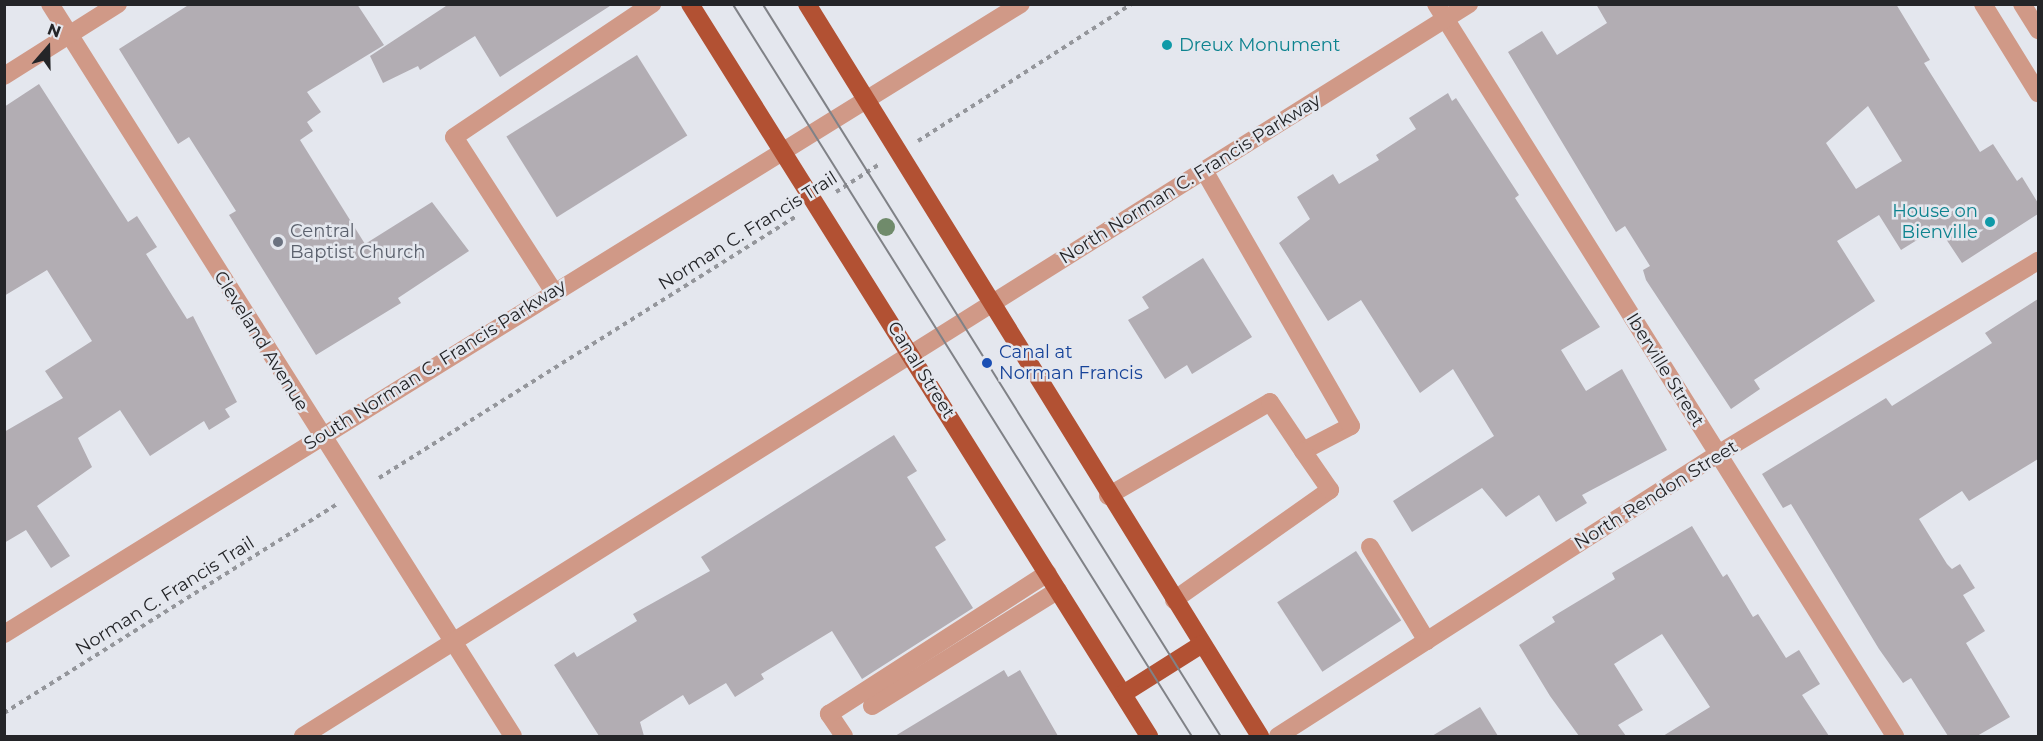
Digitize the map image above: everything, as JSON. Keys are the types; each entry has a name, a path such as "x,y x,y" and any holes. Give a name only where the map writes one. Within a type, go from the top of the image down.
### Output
{"main road":[{"name":"Canal Street","path":"690,4 911,353 1149,736"},
{"path":"807,4 869,101 1108,496 1260,736"},
{"path":"1123,694 1202,644"}],"street":[{"name":"Cleveland Avenue","path":"50,4 513,736"},
{"path":"4,76 118,4"},
{"path":"554,292 454,137 652,4"},
{"path":"869,101 1021,4"},
{"name":"North Norman C. Francis Parkway","path":"911,353 1204,170 1440,12 1468,4"},
{"path":"1983,4 2038,93"},
{"path":"2022,4 2038,30"},
{"name":"Iberville Street","path":"1440,12 1895,736"},
{"name":"South Norman C. Francis Parkway","path":"4,634 321,435 783,151 869,101"},
{"path":"1204,170 1350,426 1304,451"},
{"name":"North Rendon Street","path":"1278,736 1718,454 2038,261"},
{"path":"303,736 911,353"},
{"path":"1108,496 1270,402 1330,490 1174,600"},
{"path":"1370,547 1427,641"},
{"path":"844,736 829,714 1048,573"},
{"path":"872,706 1058,590"}],"path":[{"name":"Norman C. Francis Trail","path":"377,479 900,152 1131,4"},
{"name":"Norman C. Francis Trail","path":"4,713 339,502"}],"building":[{"path":"190,4 357,4 384,45 307,92 321,112 307,122 313,131 300,140 365,244 432,202 469,251 398,298 401,303 316,355 229,215 236,211 189,137 178,144 119,49"},
{"path":"449,4 613,4 500,77 475,36 420,70 418,66 383,83 370,56"},
{"path":"1596,4 1896,4 1930,60 1924,63 1980,152 1993,144 2017,181 2022,177 2038,203 2038,214 1962,263 1938,227 1901,250 1879,215 1837,241 1875,301 1754,380 1760,389 1731,409 1646,280 1643,270 1650,266 1625,226 1616,232 1508,52 1542,31 1557,55 1607,23","holes":["1868,106 1902,161 1856,189 1826,143"]},
{"path":"637,55 687,136 557,217 506,137"},
{"path":"39,84 128,222 137,216 157,247 146,254 187,319 193,316 237,402 225,409 230,417 209,430 204,421 150,456 120,410 78,438 92,467 37,506 70,556 51,568 26,530 4,543 4,432 63,398 45,371 92,341 47,270 4,296 4,107"},
{"path":"1448,93 1452,101 1456,98 1519,195 1515,198 1600,327 1561,350 1586,391 1622,369 1667,450 1582,495 1587,503 1556,522 1539,495 1506,517 1482,488 1412,532 1393,501 1494,436 1453,369 1420,393 1361,300 1328,321 1279,243 1310,219 1297,197 1333,174 1339,184 1379,160 1376,155 1416,129 1409,118"},
{"path":"1203,258 1252,337 1192,374 1187,365 1165,379 1128,320 1149,308 1142,297"},
{"path":"2038,299 2038,459 1969,501 1962,491 1919,519 1947,564 1952,569 1960,564 1975,588 1963,595 1985,631 1966,643 2010,717 1977,736 1948,736 1911,678 1903,683 1879,649 1791,504 1783,508 1762,474 1886,398 1892,406 1992,343 1985,333"},
{"path":"894,435 917,471 907,477 946,540 935,547 973,608 862,679 832,631 761,674 764,679 735,697 726,683 689,705 683,695 640,722 644,736 599,736 554,665 574,652 577,657 637,621 633,614 710,571 701,557"},
{"path":"1692,526 1723,577 1727,574 1753,617 1758,614 1786,658 1799,650 1820,684 1802,695 1829,736 1663,736 1710,707 1662,634 1614,664 1643,710 1618,725 1626,736 1579,736 1550,696 1519,645 1555,622 1552,617 1615,579 1612,573"},
{"path":"1356,551 1401,621 1322,672 1277,602"},
{"path":"1004,670 1008,677 1020,670 1058,736 895,736"},
{"path":"1480,707 1498,736 1432,736"}],"tram line":[{"path":"733,4 1192,736"},
{"path":"763,4 1221,736"}],"place":[{"name":"Dreux Monument","path":"1167,45"},
{"name":"House on Bienville","path":"1990,222"},
{"name":"Central Baptist Church","path":"278,242"},
{"name":"Canal at Norman Francis","path":"987,363"}]}
